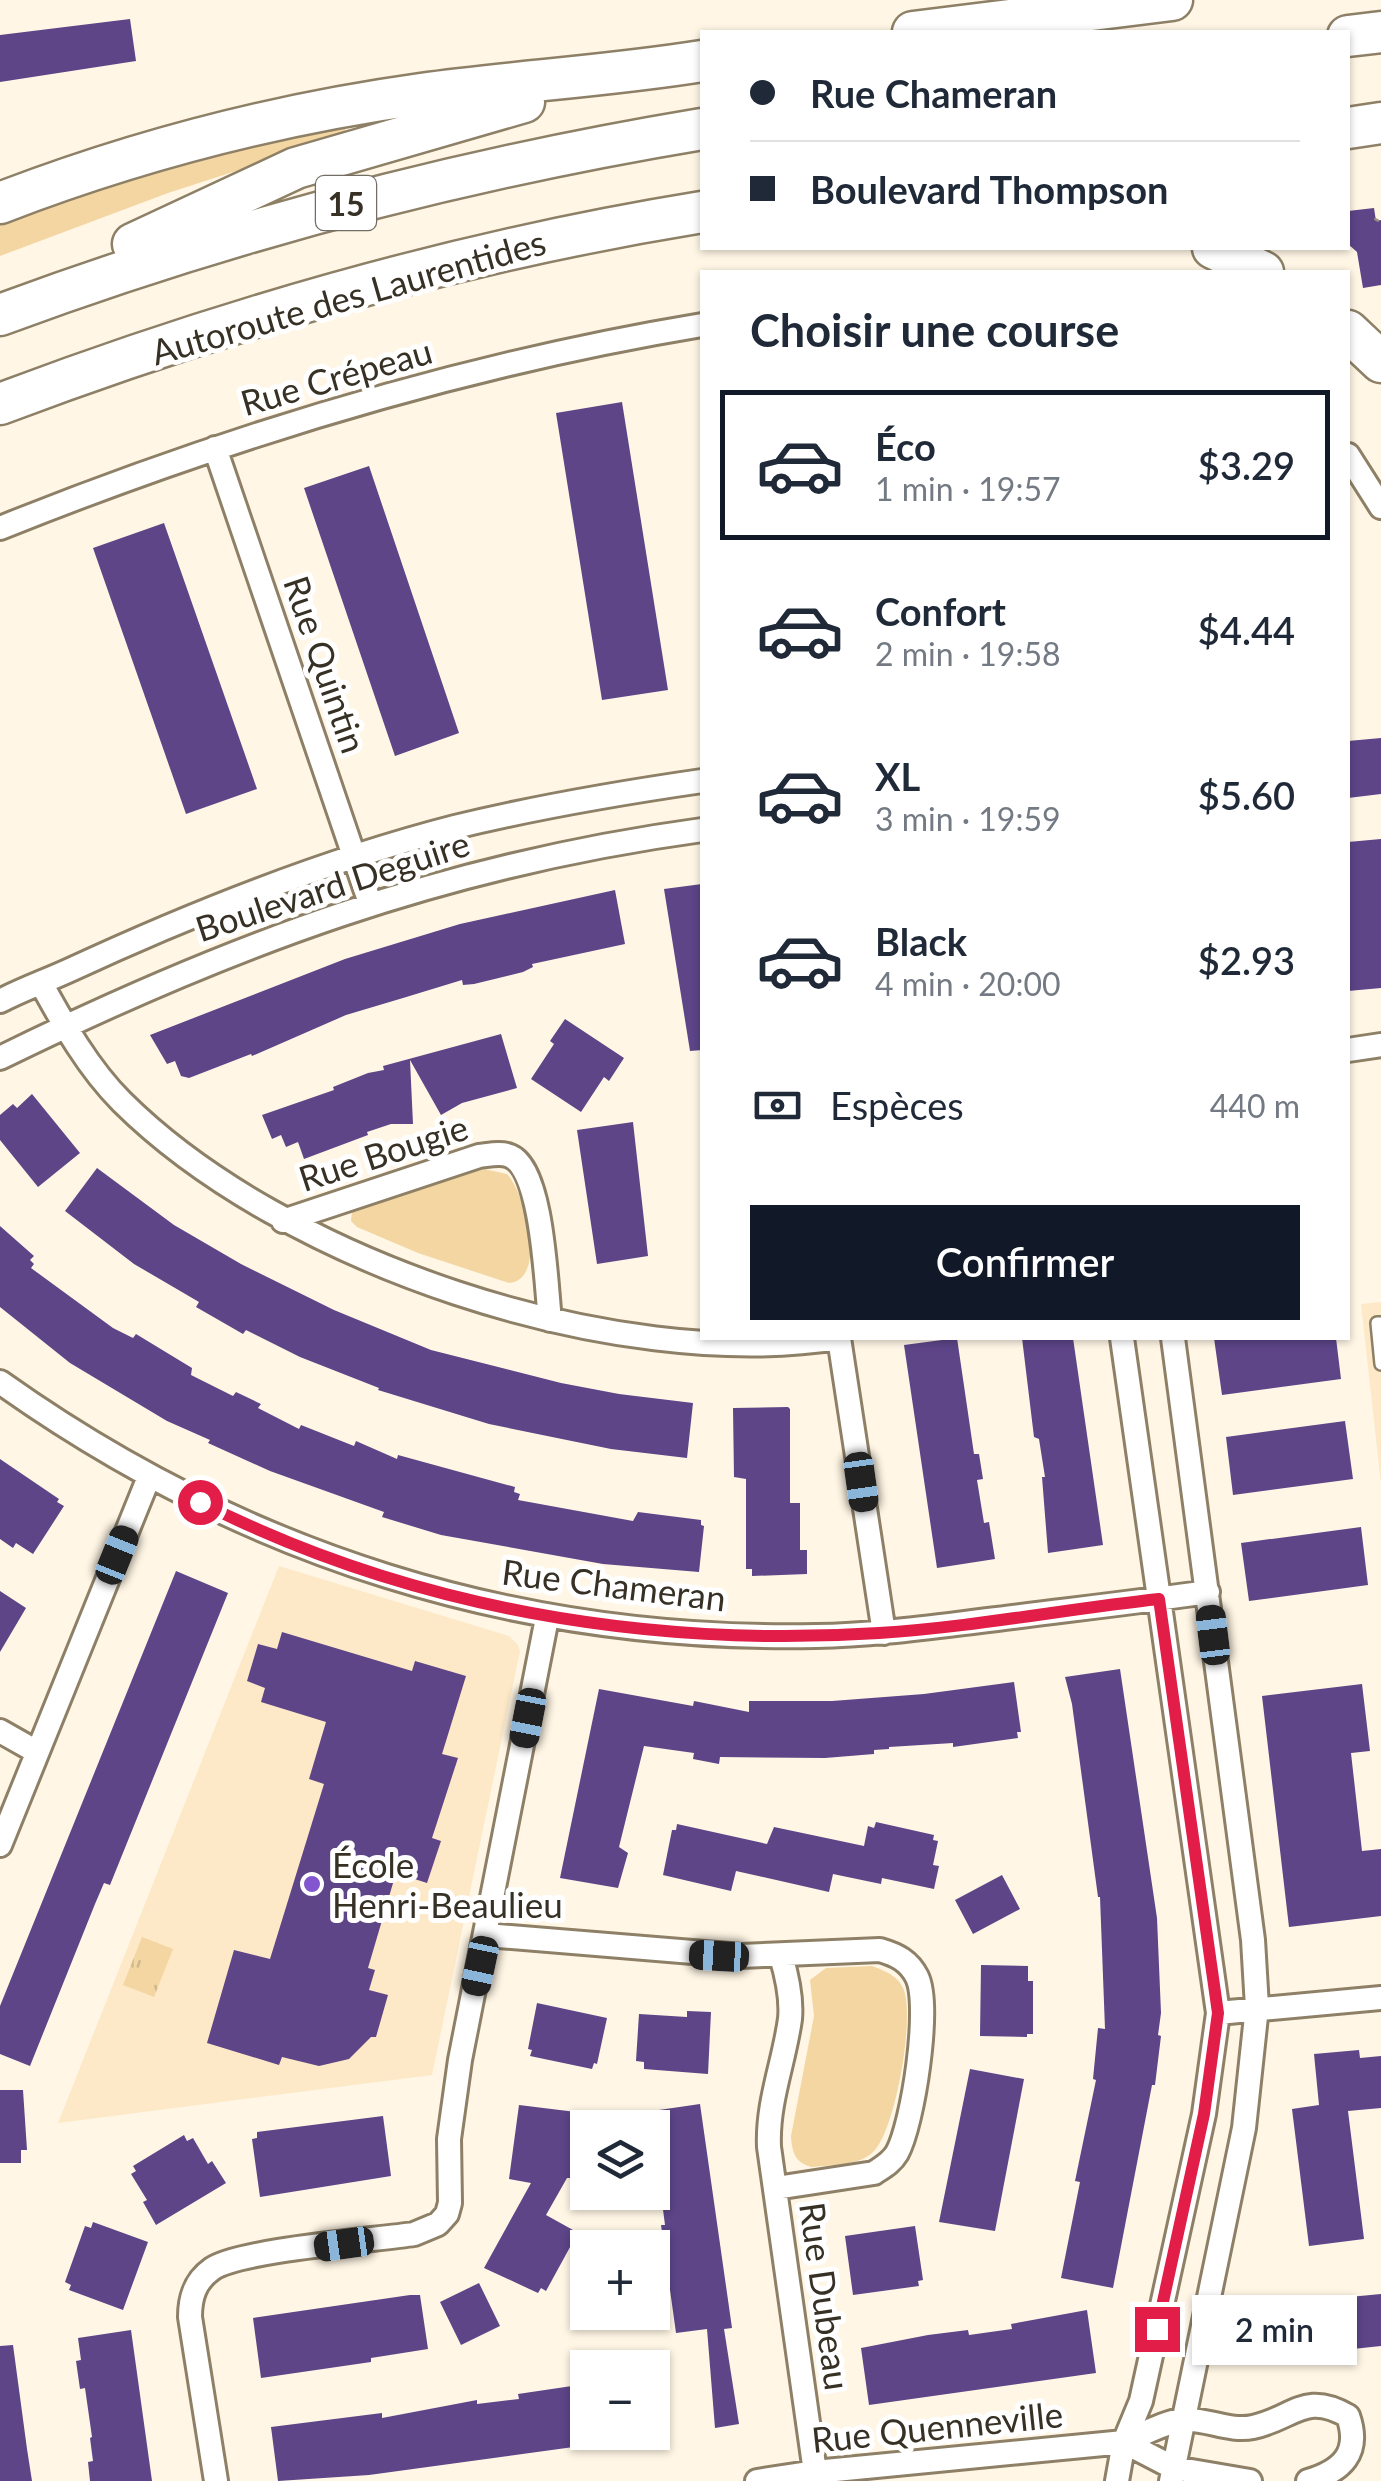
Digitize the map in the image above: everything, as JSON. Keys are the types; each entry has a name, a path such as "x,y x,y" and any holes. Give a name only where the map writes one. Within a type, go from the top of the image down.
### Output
{"highway":[{"path":"929,30 1172,0"},
{"path":"1350,36 1381,32"},
{"path":"0,203 114,163 310,113 425,94 700,62"},
{"path":"0,306 296,168 624,74"},
{"path":"1350,128 1381,124"},
{"name":"15","path":"0,315 164,256 325,208 500,166 700,129"},
{"name":"Autoroute des Laurentides","path":"0,404 194,336 388,278 536,242 700,212"},
{"path":"1218,250 1260,270"},
{"path":"1350,333 1381,362"}],"street":[{"name":"Rue Crépeau","path":"0,528 215,448 346,406 577,350 700,325"},
{"name":"Rue Quintin","path":"215,448 370,902"},
{"path":"1350,459 1381,507"},
{"name":"Boulevard Deguire","path":"0,1001 221,905 356,858 453,828 550,806 700,782"},
{"name":"Boulevard Deguire","path":"0,1058 214,959 370,902 519,862 700,830"},
{"name":"Rue Bougie","path":"41,983 65,1026 120,1100 154,1130 283,1221 468,1298 550,1320 696,1341 804,1344 827,1340"},
{"path":"1350,1050 1381,1046"},
{"name":"Rue Bougie","path":"283,1221 479,1156 511,1156 521,1164 536,1201 550,1320"},
{"path":"839,1340 884,1633"},
{"path":"1118,2481 1124,2442 1142,2400 1204,2114 1218,2013 1122,1340"},
{"path":"1172,2474 1244,2128 1257,2007 1253,1940 1173,1340"},
{"name":"Rue Chameran","path":"0,1382 149,1477 226,1516 350,1565 547,1618 739,1636 884,1633 1208,1592"},
{"path":"0,1845 149,1477"},
{"path":"216,2481 190,2316 190,2300 198,2283 224,2262 414,2234 438,2224 447,2214 454,2098 547,1618"},
{"path":"0,1731 37,1752"},
{"name":"Rue Dubeau","path":"486,1935 682,1954 780,1956 880,1950 896,1954 908,1963 921,1988 924,2035 904,2136 897,2153 888,2165 860,2176 776,2188"},
{"name":"Rue Dubeau","path":"780,1956 789,1991 790,2018 768,2120 816,2472"},
{"path":"1218,2013 1381,1998"},
{"name":"Rue Quenneville","path":"757,2481 1124,2442 1183,2420 1223,2428 1252,2428 1308,2406 1329,2406 1348,2416 1354,2433 1352,2448 1341,2466 1308,2481"},
{"path":"1124,2442 1172,2474 1250,2481"}],"lane":[{"path":"1381,1322 1377,1323 1381,1364"}],"path":[{"path":"1376,221 1381,212"}],"shaded area":[{"path":"1381,1302 1381,1484 1361,1304"},
{"name":"École Henri-Beaulieu","path":"279,1566 509,1636 520,1651 432,2075 58,2123"}],"green space":[{"path":"342,117 347,135 168,193 0,256 0,213"},
{"path":"484,1169 507,1174 526,1216 528,1267 521,1278 509,1283 418,1253 351,1221 352,1211"},
{"path":"142,1937 173,1949 154,1997 123,1985"},
{"path":"872,1966 897,1980 906,2002 905,2047 895,2100 872,2153 844,2164 812,2167 796,2156 791,2136 814,2016 810,1980 826,1968"}],"building":[{"path":"130,19 136,61 0,82 0,35"},
{"path":"1374,208 1376,221 1381,220 1381,285 1363,288 1357,252 1350,246 1350,211"},
{"path":"622,402 668,690 602,700 556,413"},
{"path":"369,466 459,733 395,756 304,488"},
{"path":"164,523 257,789 186,814 93,548"},
{"path":"1381,738 1381,794 1350,798 1350,741"},
{"path":"1381,839 1381,988 1350,991 1350,842"},
{"path":"700,884 700,1050 690,1051 664,889"},
{"path":"615,890 625,944 532,964 523,972 474,984 463,985 462,980 346,1015 252,1056 189,1078 181,1076 175,1061 167,1064 150,1035 345,959 460,924"},
{"path":"565,1019 624,1058 609,1081 604,1077 581,1112 531,1079"},
{"path":"501,1034 517,1088 462,1103 441,1115 410,1060 413,1124 391,1124 304,1159 298,1142 286,1147 281,1135 272,1139 262,1115 384,1070 383,1066"},
{"path":"32,1094 80,1153 38,1187 0,1140 0,1115 13,1104 17,1108"},
{"path":"633,1122 648,1256 597,1264 577,1130"},
{"path":"97,1168 174,1225 241,1264 334,1310 431,1350 561,1383 693,1403 687,1458 611,1449 489,1424 378,1390 246,1330 243,1334 196,1307 199,1302 134,1264 65,1211"},
{"path":"0,1226 34,1256 31,1268 113,1328 133,1338 136,1334 192,1368 191,1375 233,1396 236,1392 261,1404 258,1408 299,1429 301,1425 354,1446 356,1441 397,1459 398,1455 515,1487 514,1492 520,1494 518,1500 633,1521 638,1512 701,1520 704,1526 699,1572 603,1564 441,1535 382,1517 384,1512 270,1471 208,1443 210,1440 167,1421 70,1363 0,1307"},
{"path":"957,1340 974,1454 979,1454 983,1479 977,1480 984,1523 989,1522 995,1559 937,1568 904,1345"},
{"path":"1022,1340 1073,1340 1103,1545 1048,1553 1045,1477 1039,1439 1034,1437"},
{"path":"1214,1340 1336,1340 1341,1379 1222,1395"},
{"path":"788,1407 790,1503 800,1503 800,1550 807,1550 807,1574 752,1576 752,1569 746,1569 746,1479 734,1477 733,1408"},
{"path":"1345,1421 1353,1479 1233,1495 1226,1437"},
{"path":"0,1459 64,1506 33,1554 0,1539"},
{"path":"1361,1527 1368,1585 1249,1601 1241,1543"},
{"path":"176,1571 228,1593 110,1885 104,1883 30,2066 0,2054 0,2006"},
{"path":"0,1591 26,1608 0,1652"},
{"path":"282,1632 412,1671 415,1661 466,1676 442,1754 458,1758 432,1838 441,1841 427,1883 396,1873 368,1968 375,1970 369,1990 388,1995 376,2037 371,2037 349,2059 319,2066 282,2057 279,2065 207,2043 234,1950 270,1959 324,1784 309,1779 326,1722 261,1702 265,1688 247,1681 258,1644 277,1649"},
{"path":"1120,1669 1157,1918 1161,2036 1155,2085 1113,2288 1061,2278 1080,2182 1075,2181 1096,2080 1093,2079 1098,2028 1105,2029 1100,1897 1065,1677"},
{"path":"1014,1682 1021,1732 1017,1732 1018,1738 953,1747 953,1743 889,1747 874,1750 874,1754 825,1758 720,1757 719,1764 693,1759 694,1753 644,1746 619,1847 628,1853 618,1888 560,1878 599,1689 749,1712 749,1701 832,1701"},
{"path":"1362,1684 1370,1751 1351,1753 1362,1851 1381,1849 1381,1916 1289,1927 1262,1696"},
{"path":"876,1822 934,1835 933,1840 938,1841 933,1865 939,1866 934,1889 882,1878 881,1884 833,1874 829,1892 736,1871 731,1891 663,1875 672,1830 676,1830 677,1824 767,1844 774,1827 864,1846 868,1826 874,1828"},
{"path":"1002,1875 1020,1909 973,1934 955,1900"},
{"path":"981,1965 1028,1966 1028,1981 1033,1981 1033,2034 980,2036"},
{"path":"537,2003 607,2018 597,2064 592,2069 530,2056"},
{"path":"687,2011 711,2012 708,2074 644,2069 644,2062 636,2061 639,2014 687,2017"},
{"path":"1359,2050 1360,2058 1381,2056 1381,2108 1348,2111 1364,2239 1309,2246 1292,2109 1319,2105 1314,2054"},
{"path":"970,2069 1024,2079 995,2231 939,2222"},
{"path":"0,2090 23,2090 27,2150 21,2150 21,2163 0,2163"},
{"path":"700,2104 732,2328 724,2329 739,2424 715,2428 707,2329 676,2333 670,2290 670,2230 662,2230 661,2225 665,2225 663,2210 670,2210 670,2110 659,2110"},
{"path":"519,2105 570,2111 570,2178 546,2215 573,2230 570,2247 546,2291 541,2288 538,2293 484,2268 531,2183 509,2179"},
{"path":"383,2116 391,2176 260,2197 252,2139 257,2138 257,2132"},
{"path":"184,2135 187,2141 193,2138 208,2164 212,2161 226,2183 156,2225 131,2174 136,2171 133,2166"},
{"path":"93,2222 148,2242 123,2310 69,2290 71,2285 65,2282 85,2226 91,2228"},
{"path":"915,2226 923,2280 918,2281 919,2286 853,2295 845,2236"},
{"path":"479,2283 500,2326 461,2345 440,2302"},
{"path":"1381,2294 1381,2346 1259,2359 1254,2306"},
{"path":"420,2295 428,2349 371,2358 371,2362 261,2378 253,2318"},
{"path":"1087,2310 1096,2373 869,2405 861,2348 928,2335 1012,2329 1011,2324"},
{"path":"131,2330 152,2481 90,2481 92,2437 85,2388 80,2389 76,2361 81,2360 78,2338"},
{"path":"13,2345 32,2481 0,2481 0,2346"},
{"path":"570,2386 570,2447 369,2475 278,2481 271,2427 382,2413 382,2418 477,2400 477,2404 519,2399 518,2394"}],"place":[{"name":"École Henri-Beaulieu","path":"312,1884"}],"route":[{"path":"200,1502 350,1565 474,1601 547,1618 654,1631 739,1636 884,1633 1159,1599 1218,2013 1204,2114 1157,2329"}]}
